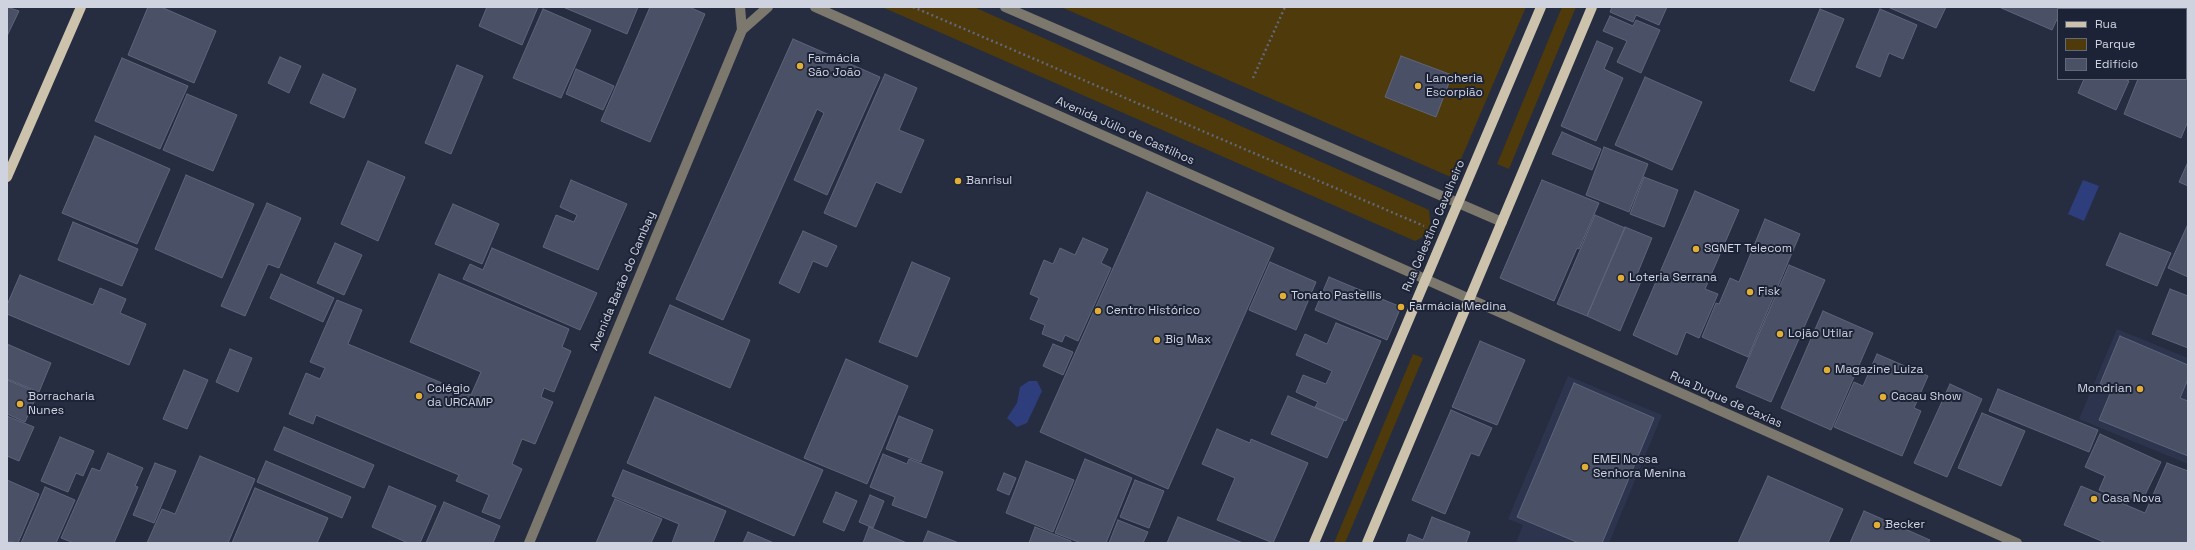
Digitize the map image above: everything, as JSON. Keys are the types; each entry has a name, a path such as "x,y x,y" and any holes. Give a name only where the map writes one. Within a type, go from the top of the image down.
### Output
{"main road":[{"path":"7,177 81,7"},
{"name":"Rua Celestino Cavalheiro","path":"1314,543 1541,7"},
{"path":"1368,543 1592,7"}],"street":[{"name":"Avenida Barão do Cambay","path":"740,7 742,30"},
{"name":"Avenida Barão do Cambay","path":"529,543 742,30 768,7"},
{"name":"Avenida Júlio de Castilhos","path":"815,7 1425,279"},
{"path":"1005,7 1459,202 1502,222"},
{"name":"Rua Duque de Caxias","path":"1425,279 2017,543"}],"path":[{"path":"913,7 1444,235"},
{"path":"1253,78 1284,7"}],"shaded area":[{"name":"Mondrian","path":"2117,329 2188,358 2188,464 2079,419"},
{"name":"EMEI Nossa Senhora Menina","path":"1568,376 1662,415 1609,543 1516,543 1523,525 1508,519"}],"green space":[{"path":"882,7 974,7 1429,210 1431,229 1425,236 1415,241"},
{"path":"1061,7 1526,7 1453,178"},
{"path":"1562,7 1576,7 1509,169 1497,164"},
{"path":"1413,354 1423,358 1345,543 1334,543"}],"water":[{"path":"2083,180 2099,186 2084,221 2068,214"},
{"path":"1029,381 1037,381 1042,391 1027,423 1017,427 1007,418 1017,403 1020,387"}],"building":[{"path":"7,7 19,11 7,36"},
{"path":"148,7 161,7 216,31 194,83 128,55"},
{"path":"487,7 538,7 522,45 479,26"},
{"path":"563,7 638,7 627,34"},
{"path":"650,7 689,7 705,14 650,142 601,121"},
{"path":"1612,7 1667,7 1659,25 1636,15 1633,22 1610,12"},
{"path":"1888,7 1946,7 1936,28"},
{"path":"1999,7 2062,7 2057,8 2057,19 2052,30"},
{"path":"2096,7 2118,7 2118,8"},
{"path":"2120,7 2164,7 2164,8"},
{"path":"543,9 591,30 561,98 513,78"},
{"path":"1820,9 1844,19 1814,91 1790,81"},
{"path":"1880,9 1917,25 1903,59 1889,53 1880,77 1856,67"},
{"path":"1610,16 1633,26 1636,20 1660,30 1641,73 1617,62 1627,41 1603,31"},
{"path":"2188,19 2188,121 2181,138 2124,114 2138,80 2187,80"},
{"path":"793,39 880,77 827,195 794,180 824,113 817,109 723,320 676,299"},
{"path":"1597,41 1613,48 1604,69 1623,78 1596,141 1561,126"},
{"name":"Lancheria Escorpião","path":"1401,56 1452,75 1436,117 1385,97"},
{"path":"280,57 301,66 289,93 268,83"},
{"path":"122,58 188,86 160,149 95,121"},
{"path":"457,65 483,76 451,154 425,143"},
{"path":"576,69 614,86 603,110 566,94"},
{"path":"323,74 356,89 344,118 310,103"},
{"path":"885,74 917,88 899,130 924,140 901,193 876,182 856,227 824,213"},
{"path":"1645,77 1702,102 1672,170 1615,145"},
{"path":"2084,80 2129,81 2116,110 2078,93"},
{"path":"187,94 237,115 213,171 163,150"},
{"path":"1562,132 1601,149 1592,170 1552,154"},
{"path":"95,136 170,169 137,244 62,213"},
{"path":"1604,147 1648,164 1629,212 1586,195"},
{"path":"368,161 405,177 378,241 341,224"},
{"path":"2188,162 2188,186 2179,182"},
{"path":"186,175 254,204 222,278 155,249"},
{"path":"1644,177 1678,190 1664,227 1630,214"},
{"path":"571,180 627,204 598,270 543,247 556,215 574,222 577,215 560,207"},
{"path":"1542,180 1599,203 1579,249 1577,248 1554,301 1500,278"},
{"name":"SGNET Telecom","path":"1695,191 1739,210 1705,289 1718,294 1699,338 1686,332 1677,355 1633,335"},
{"name":"Big Max","path":"1147,192 1274,248 1168,489 1040,432"},
{"path":"267,203 301,218 279,268 268,264 245,316 221,306"},
{"path":"453,204 499,224 482,264 435,244"},
{"path":"1595,215 1625,228 1587,316 1557,304"},
{"name":"Fisk","path":"1765,219 1800,234 1748,357 1702,337 1716,303 1719,304 1730,278 1739,282"},
{"path":"73,222 138,249 122,286 58,260"},
{"path":"2188,224 2188,277 2168,268"},
{"name":"Loteria Serrana","path":"1625,227 1652,238 1636,277 1642,279 1620,331 1587,316"},
{"path":"803,231 837,246 827,267 813,261 799,293 779,283"},
{"path":"2120,233 2171,253 2157,286 2106,265"},
{"path":"1083,238 1108,249 1101,263 1111,268 1078,341 1065,335 1062,342 1042,334 1045,325 1030,319 1039,298 1030,294 1044,260 1053,264 1060,248 1075,255"},
{"path":"335,243 362,255 344,295 317,283"},
{"path":"492,248 597,293 580,330 463,279 470,264 483,270"},
{"path":"912,262 950,278 917,357 879,342"},
{"name":"Tonato Pastellis","path":"1270,262 1316,282 1296,330 1249,310"},
{"name":"Lojão Utilar","path":"1789,265 1825,280 1771,402 1736,387"},
{"path":"281,274 334,298 323,322 270,298"},
{"name":"Colégio da URCAMP","path":"439,274 569,329 562,347 571,351 554,392 544,388 541,397 553,402 535,444 522,439 512,464 522,469 500,519 482,512 489,495 456,481 459,475 316,415 313,424 289,414 306,373 320,379 325,368 310,362 337,300 362,310 348,344 471,395 481,372 410,342"},
{"path":"20,275 93,305 100,288 126,299 120,313 146,324 129,365 7,314 7,305"},
{"path":"1329,277 1401,307 1387,340 1315,310"},
{"path":"2170,289 2188,296 2188,348 2152,334"},
{"path":"670,305 750,340 730,388 649,353"},
{"name":"Magazine Luiza","path":"1823,311 1873,333 1831,430 1781,408"},
{"path":"1336,323 1381,341 1346,421 1315,407 1318,402 1296,392 1303,375 1326,384 1332,371 1296,355 1305,334 1327,344"},
{"name":"Mondrian","path":"2120,336 2188,365 2188,379 2180,398 2188,401 2188,456 2099,420 2112,389 2100,384"},
{"path":"1480,341 1525,360 1497,425 1452,407"},
{"path":"7,344 51,363 39,392 7,379"},
{"path":"1053,344 1073,352 1063,375 1043,366"},
{"path":"230,349 252,358 238,392 216,382"},
{"name":"Cacau Show","path":"1877,354 1928,376 1914,408 1921,411 1902,456 1834,427 1854,382 1863,386"},
{"path":"846,359 908,386 867,484 804,458"},
{"path":"184,370 208,380 187,429 163,419"},
{"name":"Borracharia Nunes","path":"7,380 38,393 25,422 7,414"},
{"name":"EMEI Nossa Senhora Menina","path":"1574,383 1654,418 1602,543 1579,543 1517,517"},
{"path":"1950,384 1982,399 1947,477 1914,463"},
{"path":"1998,389 2098,430 2089,452 1989,411"},
{"path":"1288,396 1344,420 1327,458 1271,434"},
{"path":"655,397 823,470 794,536 627,463"},
{"path":"1451,410 1492,428 1479,456 1471,453 1445,514 1412,500"},
{"path":"1982,413 2025,431 2001,486 1958,468"},
{"path":"7,416 34,427 19,461 7,456"},
{"path":"899,416 933,430 921,462 886,449"},
{"path":"284,427 374,465 364,488 274,450"},
{"path":"1217,429 1250,443 1251,439 1308,463 1273,543 1217,520 1235,478 1202,464"},
{"path":"2100,434 2161,462 2145,495 2135,490 2128,504 2099,490 2105,476 2085,467"},
{"path":"60,437 94,451 83,476 76,473 68,492 41,481"},
{"path":"108,453 143,468 135,486 138,487 114,543 74,543 61,538 92,468 100,471"},
{"path":"883,454 907,464 909,459 943,472 926,518 892,505 895,497 870,487"},
{"path":"200,456 255,479 228,543 147,543 162,509 175,514"},
{"path":"1085,459 1132,478 1106,543 1081,543 1055,533"},
{"path":"266,461 351,497 342,518 257,482"},
{"path":"1026,461 1074,480 1053,532 1006,513"},
{"path":"155,463 176,471 154,523 133,515"},
{"name":"Casa Nova","path":"2167,463 2188,471 2188,543 2106,543 2064,525 2081,486 2145,513"},
{"path":"623,470 726,511 713,543 672,543 679,524 612,496"},
{"path":"1004,473 1016,478 1009,495 997,490"},
{"path":"1768,476 1843,509 1828,543 1738,543"},
{"path":"7,480 39,494 18,543 7,541"},
{"path":"1135,480 1164,491 1149,528 1120,517"},
{"path":"389,486 436,506 420,543 408,543 372,527"},
{"path":"45,487 75,500 56,543 21,543"},
{"path":"255,488 328,518 317,543 232,543"},
{"path":"836,492 857,501 844,531 823,522"},
{"path":"870,495 884,501 873,528 859,522"},
{"path":"615,499 662,519 651,543 596,543"},
{"path":"444,502 500,526 493,543 426,543"},
{"name":"Becker","path":"1864,511 1930,540 1928,543 1850,543"},
{"path":"1178,517 1243,543 1167,543"},
{"path":"1432,517 1470,532 1466,543 1406,543 1409,534 1423,540"},
{"path":"1118,520 1148,532 1143,543 1109,543"},
{"path":"869,527 907,543 863,543"},
{"path":"1035,527 1071,541 1071,543 1029,543"},
{"path":"928,531 959,543 923,543"},
{"path":"748,532 774,543 743,543"}],"place":[{"name":"Farmácia São João","path":"800,66"},
{"name":"Lancheria Escorpião","path":"1418,86"},
{"name":"Banrisul","path":"958,181"},
{"name":"SGNET Telecom","path":"1696,249"},
{"name":"Loteria Serrana","path":"1621,278"},
{"name":"Fisk","path":"1750,292"},
{"name":"Tonato Pastellis","path":"1283,296"},
{"name":"Farmácia Medina","path":"1401,307"},
{"name":"Centro Histórico","path":"1098,311"},
{"name":"Lojão Utilar","path":"1780,334"},
{"name":"Big Max","path":"1157,340"},
{"name":"Magazine Luiza","path":"1827,370"},
{"name":"Mondrian","path":"2140,389"},
{"name":"Colégio da URCAMP","path":"419,396"},
{"name":"Cacau Show","path":"1883,397"},
{"name":"Borracharia Nunes","path":"20,404"},
{"name":"EMEI Nossa Senhora Menina","path":"1585,467"},
{"name":"Casa Nova","path":"2094,499"},
{"name":"Becker","path":"1877,525"}]}
